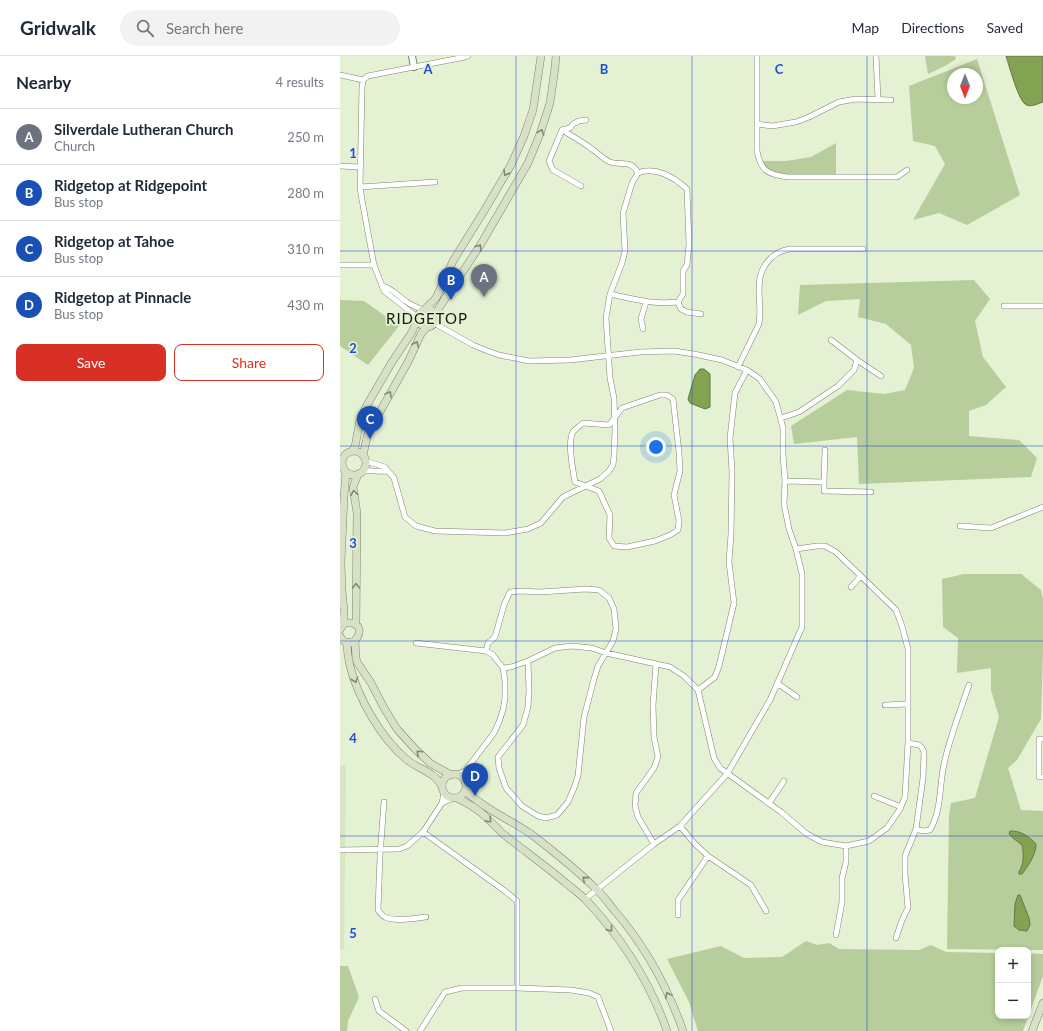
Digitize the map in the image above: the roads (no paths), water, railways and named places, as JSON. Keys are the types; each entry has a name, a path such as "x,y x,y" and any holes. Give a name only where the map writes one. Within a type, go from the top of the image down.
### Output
{"main road":[{"path":"351,452 354,447 360,420 392,362 412,332 418,314 436,298 453,261 511,164 524,136 533,110 541,56"},
{"path":"455,798 463,794 466,787 464,781 461,777 430,763 414,749 397,729 356,658 355,641 359,634 359,630 356,625 357,512 352,487 365,466 364,458 368,433 408,362 421,334 436,320 436,315 439,308 481,244 528,163 540,134 550,103 555,74 556,56"},
{"path":"424,309 431,309 436,315"},
{"path":"417,318 421,325 427,327"},
{"path":"342,627 344,610 341,562 344,497 342,464 345,455 351,452 357,452 364,458"},
{"path":"342,464 354,475 360,472"},
{"path":"342,627 349,623 356,625"},
{"path":"342,639 351,642 355,641"},
{"path":"342,639 356,685 363,701 390,743 406,759 432,774 446,795 469,804 480,812 501,832 538,859 585,899 610,928 631,958 649,989 667,1031"},
{"path":"443,789 445,779 454,775"},
{"path":"465,790 478,802 518,825 551,849 598,890 635,935 647,954 659,974 683,1031"},
{"path":"1032,1031 1043,1003"}],"street":[{"path":"412,56 414,67"},
{"path":"417,318 384,291 374,265 360,187 362,88 364,80 368,76 468,56"},
{"path":"757,56 757,151 758,160 764,169 775,175 787,177 897,177 907,170"},
{"path":"876,56 878,100"},
{"path":"340,75 364,80"},
{"path":"757,124 772,126 796,122 839,102 856,100 891,100"},
{"path":"562,130 570,128 573,124 579,121 586,120"},
{"path":"562,130 613,163 631,164 638,173"},
{"path":"562,130 549,161 553,170 581,186"},
{"path":"340,166 360,167"},
{"path":"364,458 385,467 394,478 405,517 416,526 435,531 505,533 528,529 541,523 563,497 600,479 613,465 615,446 614,398 610,378 606,318 610,294 625,251 623,212 632,183 638,173 643,171 657,172 669,176 687,188 688,244 687,265 683,271 683,294 678,302 666,304 646,302 610,294"},
{"path":"360,187 436,182"},
{"path":"738,367 760,317 760,274 768,260 781,250 863,249"},
{"path":"340,266 374,265"},
{"path":"382,286 388,287 407,302 424,309"},
{"path":"643,329 641,319 646,302"},
{"path":"678,302 682,309 687,312 701,314"},
{"path":"1004,306 1043,306"},
{"path":"434,323 485,350 529,361 570,360 640,352 674,351 722,360 747,370 760,379 776,402 781,418 783,428 785,481 784,504 789,529 802,574 802,626 770,700 727,774 680,826 654,844 585,899"},
{"path":"831,340 881,376"},
{"path":"781,418 799,412 838,386 854,370 857,360"},
{"path":"698,690 715,677 734,602 730,562 732,487 730,438 735,393 747,370"},
{"path":"667,394 673,399 680,465 674,495 679,521 678,530 670,536 655,541 627,547 614,546 609,538 610,515 599,491 585,486 575,482 572,469 570,446 573,432 583,423 609,425 622,408 660,395 667,394"},
{"path":"825,450 824,490 871,492"},
{"path":"360,472 369,470 382,472 388,471"},
{"path":"785,481 824,482"},
{"path":"960,526 991,528 1043,507"},
{"path":"503,668 528,661 555,648 572,646 592,648 606,653 670,667 684,676 698,690 714,758 720,768 781,812 808,834 822,842 846,846 869,841 887,828 901,807 905,797 908,743 908,649 896,610 836,552 825,546 796,549"},
{"path":"851,587 861,576"},
{"path":"486,652 488,643 495,637 504,605 510,592 586,589 599,590 609,598 614,609 616,629 613,641 598,666 584,717 578,776 568,802 557,815 546,818 538,816 522,806 506,788 499,768 498,757 523,725 528,707 528,661"},
{"path":"416,643 486,652 493,655 503,668 505,698 501,716 494,733 465,771 464,781"},
{"path":"654,844 638,817 635,806 636,793 654,768 658,757 654,737 653,705 656,664"},
{"path":"777,683 797,697"},
{"path":"916,830 930,830 935,822 938,812 944,765 958,716 969,685"},
{"path":"885,706 908,704"},
{"path":"1043,739 1040,739 1039,777 1043,777"},
{"path":"896,938 908,908 905,856 916,830 923,778 924,752 919,745 908,743"},
{"path":"454,775 465,771"},
{"path":"768,803 784,781"},
{"path":"340,850 399,849 407,846 423,832 442,803 443,789"},
{"path":"874,796 901,807"},
{"path":"442,803 455,798"},
{"path":"384,802 380,850 378,910 383,917 389,918 409,919 426,917"},
{"path":"680,826 695,844 708,856 751,885 766,911"},
{"path":"423,832 505,890 517,901 517,988"},
{"path":"836,935 842,902 842,878 846,862 846,846"},
{"path":"678,915 678,900 708,856"},
{"path":"420,1031 445,992 462,988 517,988 589,992 598,996 611,1031"},
{"path":"375,999 379,1011 406,1031"}],"place":[{"name":"Silverdale Lutheran Church","path":"484,297"},
{"name":"Ridgetop at Ridgepoint","path":"451,300"},
{"name":"Ridgetop at Tahoe","path":"370,439"},
{"name":"Ridgetop at Pinnacle","path":"475,796"}],"district":[{"name":"RIDGETOP","path":"427,319"}]}
